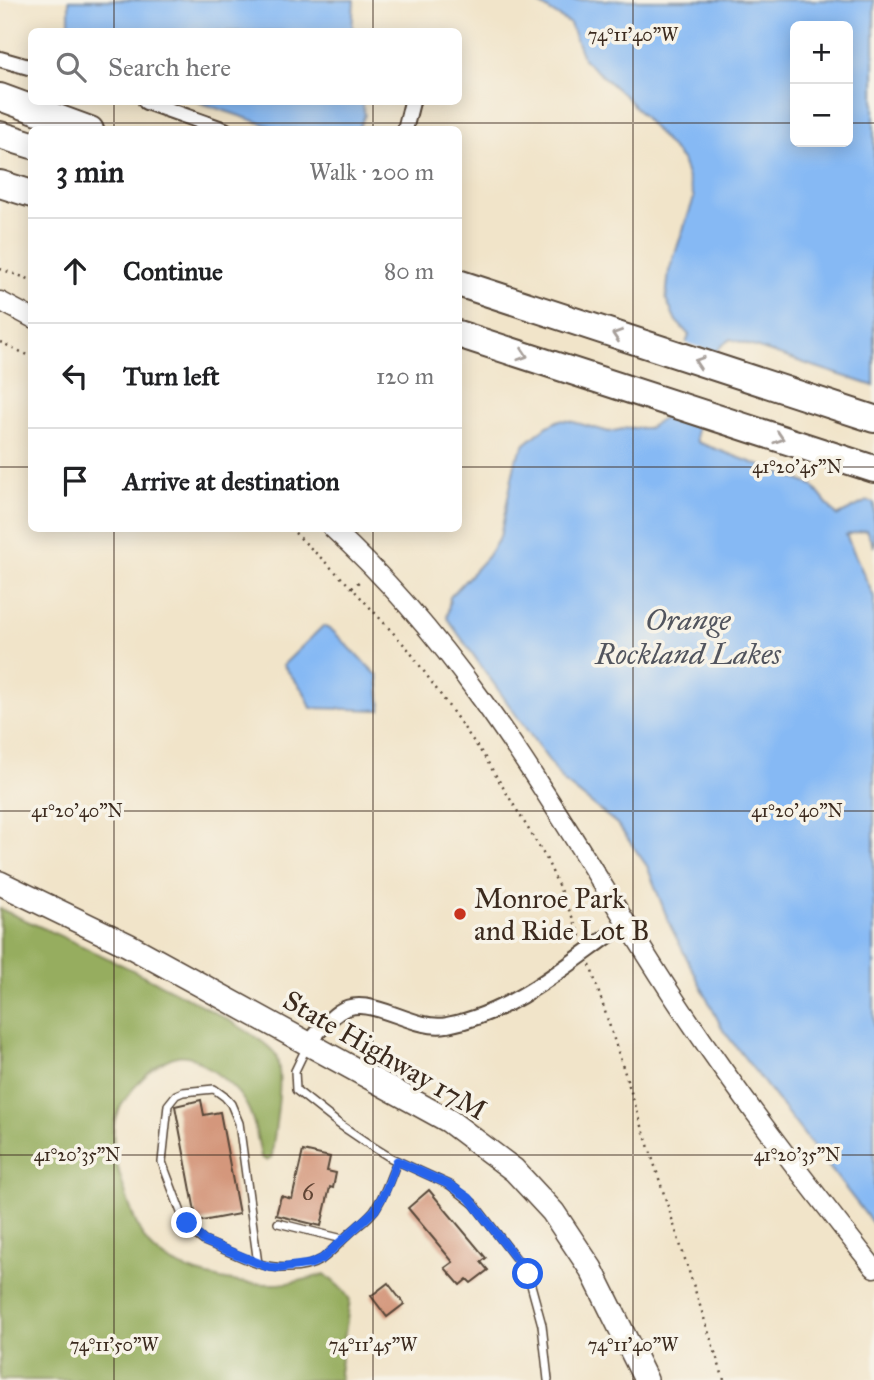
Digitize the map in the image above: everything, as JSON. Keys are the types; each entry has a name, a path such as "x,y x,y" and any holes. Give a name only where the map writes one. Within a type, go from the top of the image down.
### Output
{"highway":[{"path":"0,97 79,126"},
{"path":"0,135 28,144"},
{"path":"0,184 28,193"},
{"path":"0,198 28,206"},
{"path":"462,284 874,419"},
{"path":"462,335 874,469"}],"main road":[{"name":"State Highway 17M","path":"0,883 128,945 449,1121 514,1170 552,1212 591,1269 646,1380"}],"street":[{"path":"0,60 28,67"},
{"path":"154,105 214,126"},
{"path":"406,126 411,105"},
{"path":"0,301 28,316"},
{"path":"336,532 410,607 484,700 628,922 670,992 783,1153 874,1268"},
{"path":"309,1043 340,1011 355,1005 369,1007 414,1023 431,1025 446,1026 480,1015 530,991 628,922"}],"lane":[{"path":"309,1043 295,1071 296,1090 339,1124 397,1161 450,1185 469,1198 521,1263 531,1283 542,1325 548,1380"},
{"path":"258,1264 242,1140 235,1112 225,1097 214,1089 176,1095 168,1105 162,1162 182,1214 191,1229 204,1241 258,1264 280,1268 310,1264 322,1259 375,1210 397,1161"},
{"path":"278,1223 343,1239"}],"path":[{"path":"0,270 28,279"},
{"path":"0,342 28,355"},
{"path":"294,532 352,588 408,649 484,756 546,858 580,931 724,1380"}],"green space":[{"path":"0,909 195,1002 263,1042 276,1056 279,1077 278,1105 272,1156 267,1161 261,1157 252,1117 241,1097 223,1078 196,1059 187,1056 177,1056 153,1069 123,1103 114,1124 116,1159 135,1220 149,1245 160,1255 190,1270 225,1280 273,1284 325,1274 343,1290 350,1300 339,1373 341,1380 0,1380"}],"water":[{"path":"69,0 354,0 352,28 69,26"},
{"name":"Orange Rockland Lakes","path":"533,0 874,0 874,386 731,339 719,348 710,369 699,409 697,442 812,485 837,516 867,501 874,503 874,547 866,530 846,535 874,597 874,1225 723,1030 670,925 647,866 617,824 564,782 447,618 450,597 487,557 500,537 516,459 525,444 559,420 609,432 649,428 664,417 689,335 676,321 666,299 669,271 694,198 682,160 626,97 584,60 570,24"},
{"path":"207,105 363,105 365,115 360,126 270,126"},
{"path":"323,626 333,631 378,676 381,710 311,708 304,692 283,665"}],"pier":[{"path":"683,342 720,354 699,427 661,415"}],"building":[{"path":"201,1100 204,1115 220,1112 239,1214 197,1222 175,1106"},
{"path":"303,1151 330,1157 327,1171 336,1173 321,1226 276,1215 281,1196 292,1199"},
{"path":"429,1190 486,1258 481,1262 488,1270 471,1283 467,1279 460,1285 445,1268 453,1262 408,1208"},
{"path":"388,1283 404,1304 387,1317 371,1296"}],"place":[{"name":"Monroe Park and Ride Lot B","path":"460,914"}],"route":[{"path":"187,1223 204,1241 268,1267 310,1264 322,1259 375,1210 397,1161 450,1185 469,1198 528,1274"}]}
